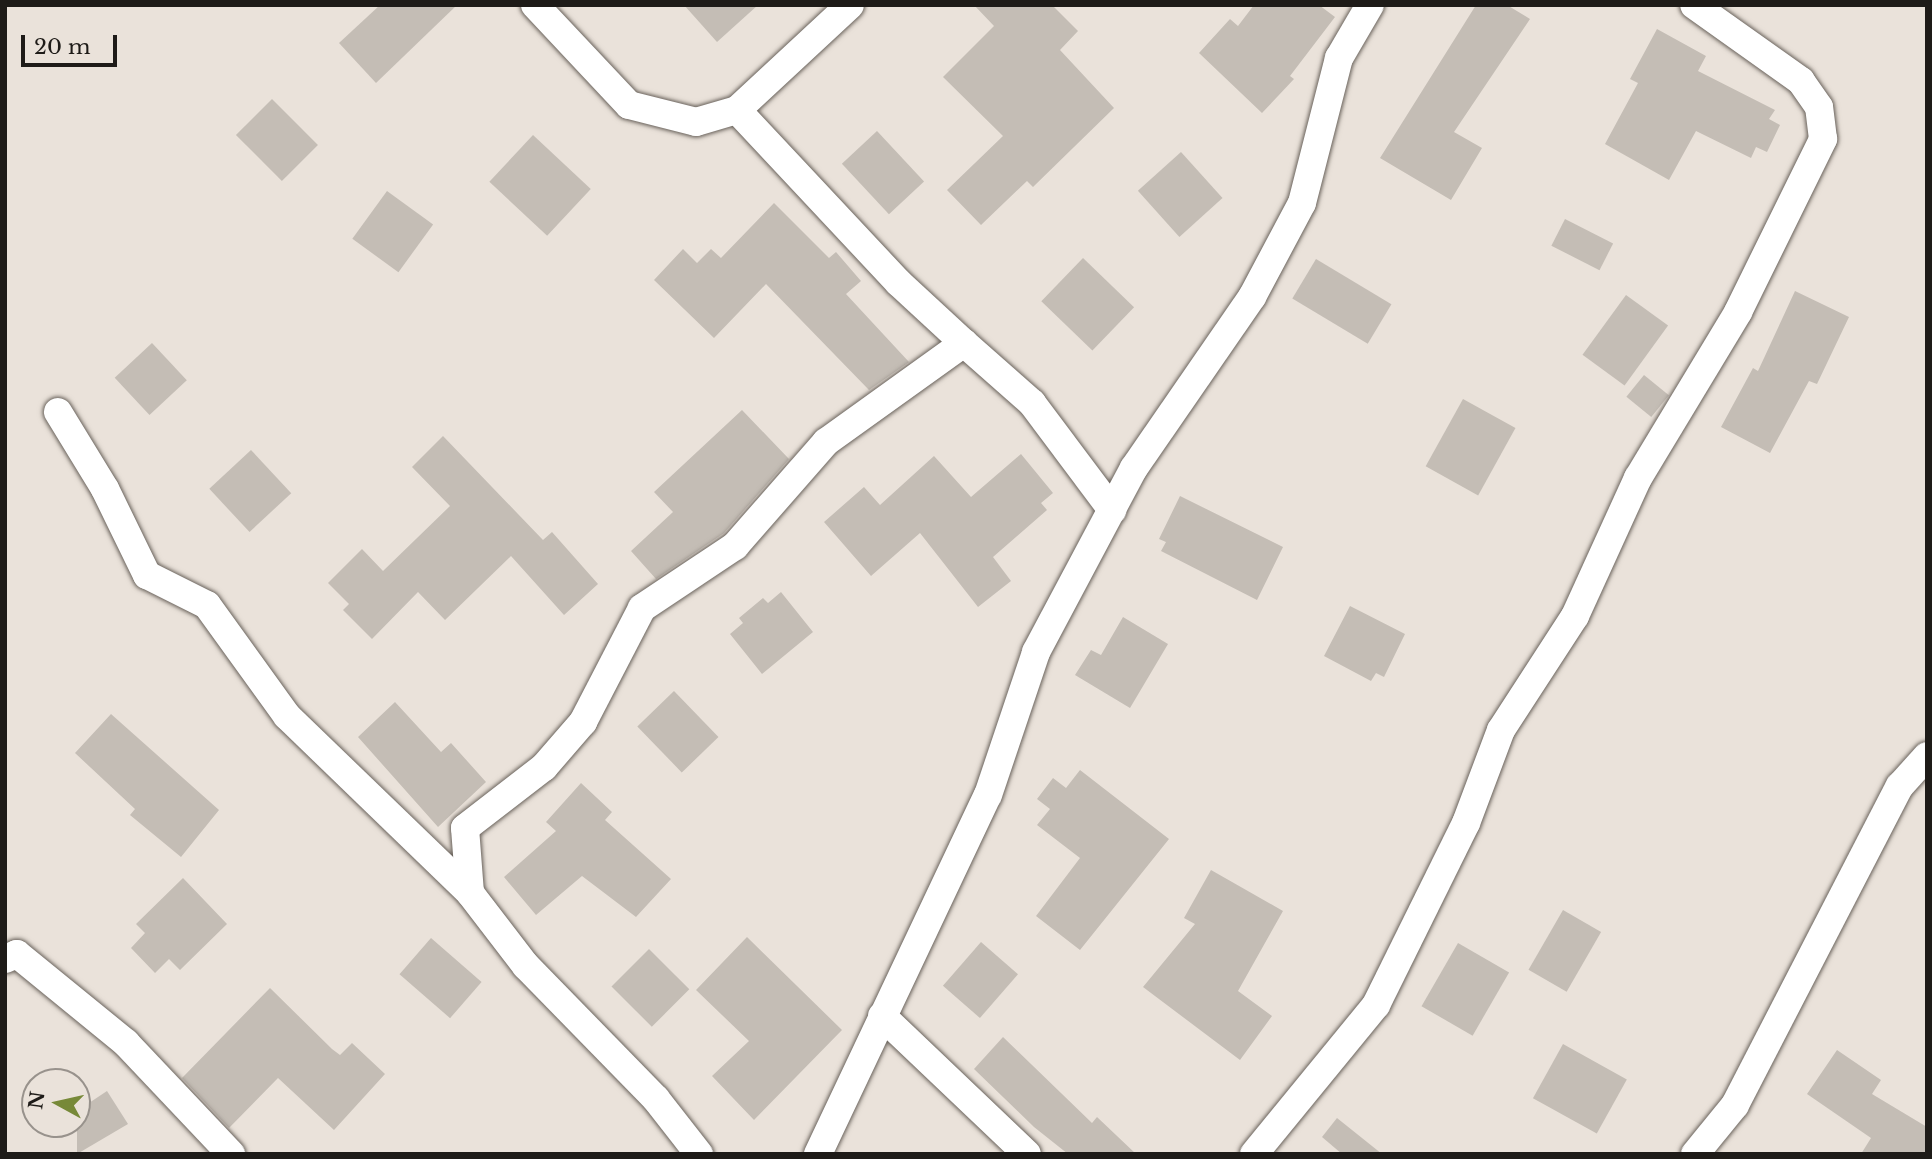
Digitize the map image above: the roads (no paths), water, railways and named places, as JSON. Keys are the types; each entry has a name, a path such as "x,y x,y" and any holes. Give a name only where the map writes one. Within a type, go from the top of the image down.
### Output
{"street":[{"path":"535,5 629,105 696,122 737,110 850,5"},
{"path":"818,1154 988,795 1036,652 1135,468 1252,298 1302,203 1339,58 1370,5"},
{"path":"1254,1154 1376,1005 1466,823 1501,730 1575,616 1638,478 1738,312 1823,139 1819,107 1801,81 1693,5"},
{"path":"737,110 899,283 1032,403 1112,510"},
{"path":"470,893 466,828 544,767 583,722 642,608 735,546 826,442 964,343"},
{"path":"58,412 105,489 147,576 207,606 288,716 470,893 526,966 656,1099 699,1154"},
{"path":"1695,1154 1735,1105 1900,786 1927,755"},
{"path":"9,952 126,1044 232,1154"},
{"path":"882,1016 1027,1154"}]}
